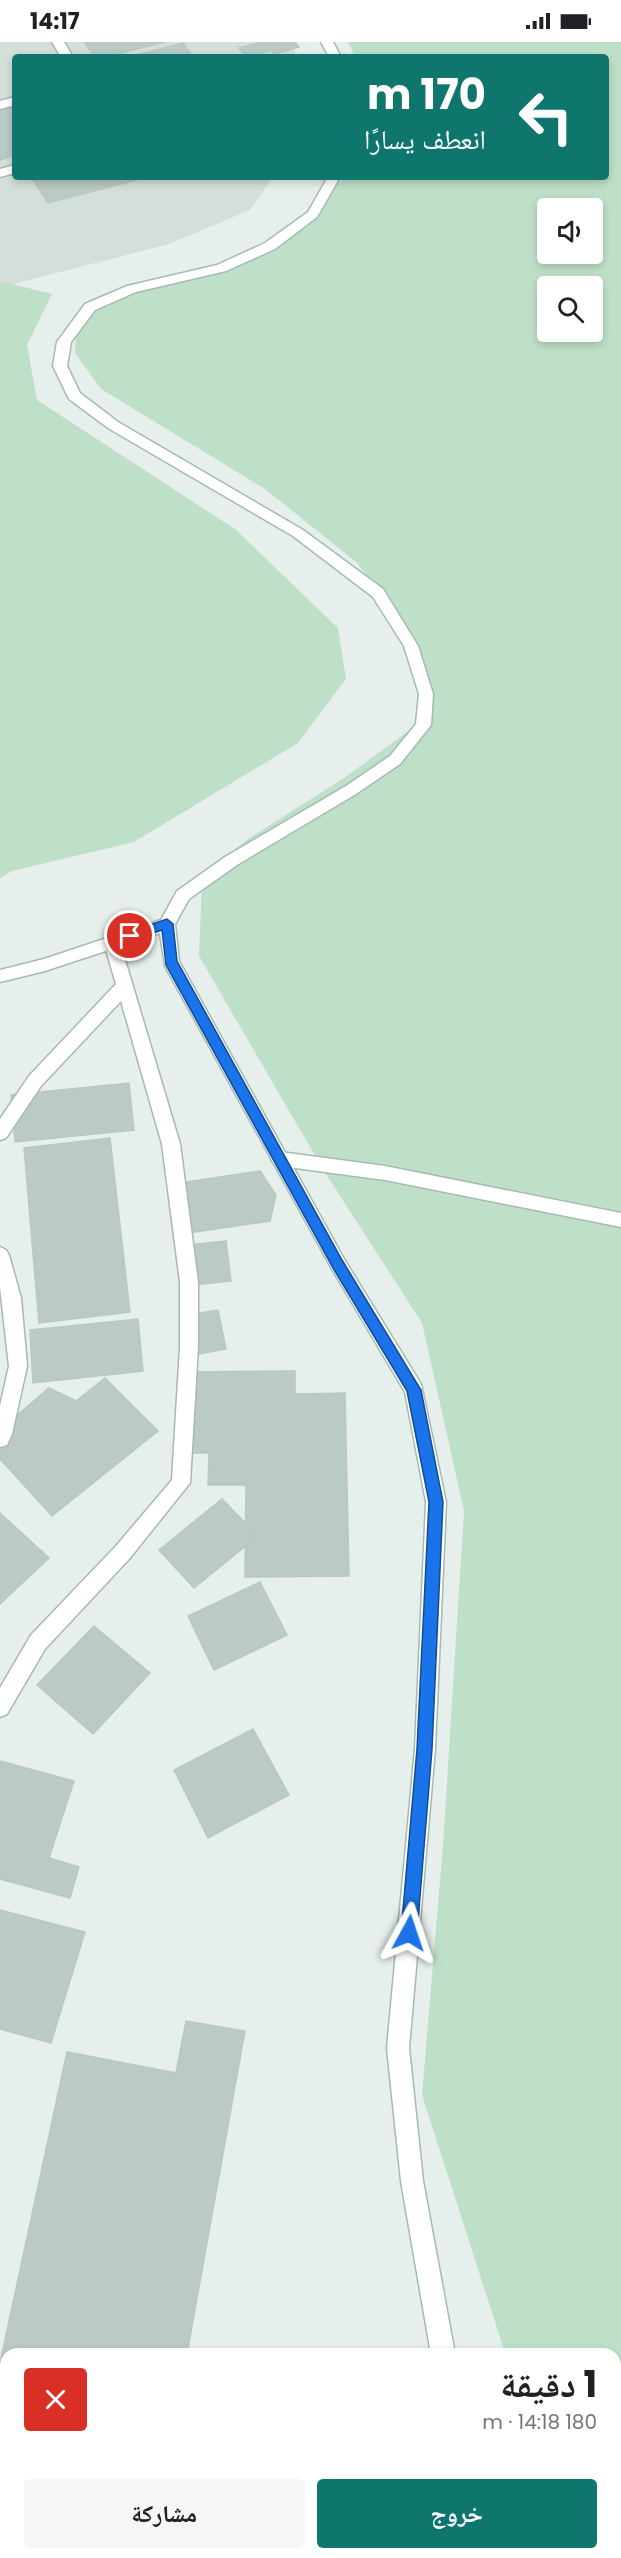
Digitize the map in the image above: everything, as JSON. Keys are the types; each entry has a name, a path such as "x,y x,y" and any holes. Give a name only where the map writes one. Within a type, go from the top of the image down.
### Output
{"main road":[{"path":"332,180 313,214 270,246 221,268 132,289 90,307 64,342 60,366 74,396 113,425 298,533 378,593 411,646 426,694 423,725 395,760 351,790 231,861 183,895 167,924 171,961 338,1264 414,1390 436,1502 425,1749 398,2048 412,2181 442,2348"},
{"path":"0,976 45,965 167,924"},
{"path":"0,1707 39,1642 123,1552 181,1483 189,1347 189,1282 171,1144 112,943"},
{"path":"0,1133 35,1081 125,985"},
{"path":"280,1159 385,1173 621,1220"},
{"path":"0,1256 12,1298 18,1366 0,1439"}],"shaded area":[{"path":"0,42 292,42 295,54 12,54 12,180 271,180 250,210 169,244 10,285 0,281"}],"green space":[{"path":"348,42 621,42 621,2348 503,2348 422,2095 443,1845 464,1511 422,1323 324,1171 199,956 202,879 245,841 344,778 414,727 425,699 414,636 356,562 265,489 101,389 75,353 76,328 105,300 273,249 314,217 341,180 609,180 609,54 354,54"},
{"path":"0,281 52,294 27,345 37,400 235,529 338,628 346,679 298,743 134,842 12,871 0,878"}],"building":[{"path":"84,42 165,42 116,54 93,54"},
{"path":"262,42 269,51 244,54 239,48"},
{"path":"264,42 295,42 299,47 274,54"},
{"path":"183,43 191,54 140,54"},
{"path":"12,98 12,156 0,160 0,101"},
{"path":"33,180 136,180 48,203"},
{"path":"129,1083 134,1130 15,1142 11,1095"},
{"path":"110,1138 130,1312 39,1323 24,1148"},
{"path":"260,1171 276,1195 270,1221 189,1233 180,1183"},
{"path":"226,1241 231,1281 193,1285 188,1245"},
{"path":"218,1310 226,1349 194,1355 186,1315"},
{"path":"138,1319 143,1371 33,1383 30,1330"},
{"path":"295,1371 295,1394 345,1393 349,1576 245,1577 246,1485 208,1485 209,1453 180,1453 182,1372"},
{"path":"105,1378 158,1431 52,1516 0,1459 0,1430 49,1388 76,1401"},
{"path":"222,1499 258,1536 194,1588 159,1550"},
{"path":"0,1513 49,1558 0,1604"},
{"path":"260,1582 287,1635 214,1670 188,1616"},
{"path":"94,1626 150,1673 93,1734 37,1685"},
{"path":"253,1729 289,1795 208,1838 174,1770"},
{"path":"0,1761 74,1781 49,1858 79,1867 70,1898 0,1879"},
{"path":"0,1910 85,1932 51,2043 0,2029"},
{"path":"186,2021 245,2031 188,2348 3,2348 67,2052 176,2073"}],"route":[{"path":"130,936 167,924 171,961 338,1264 414,1390 436,1502 425,1749 409,1933"}]}
